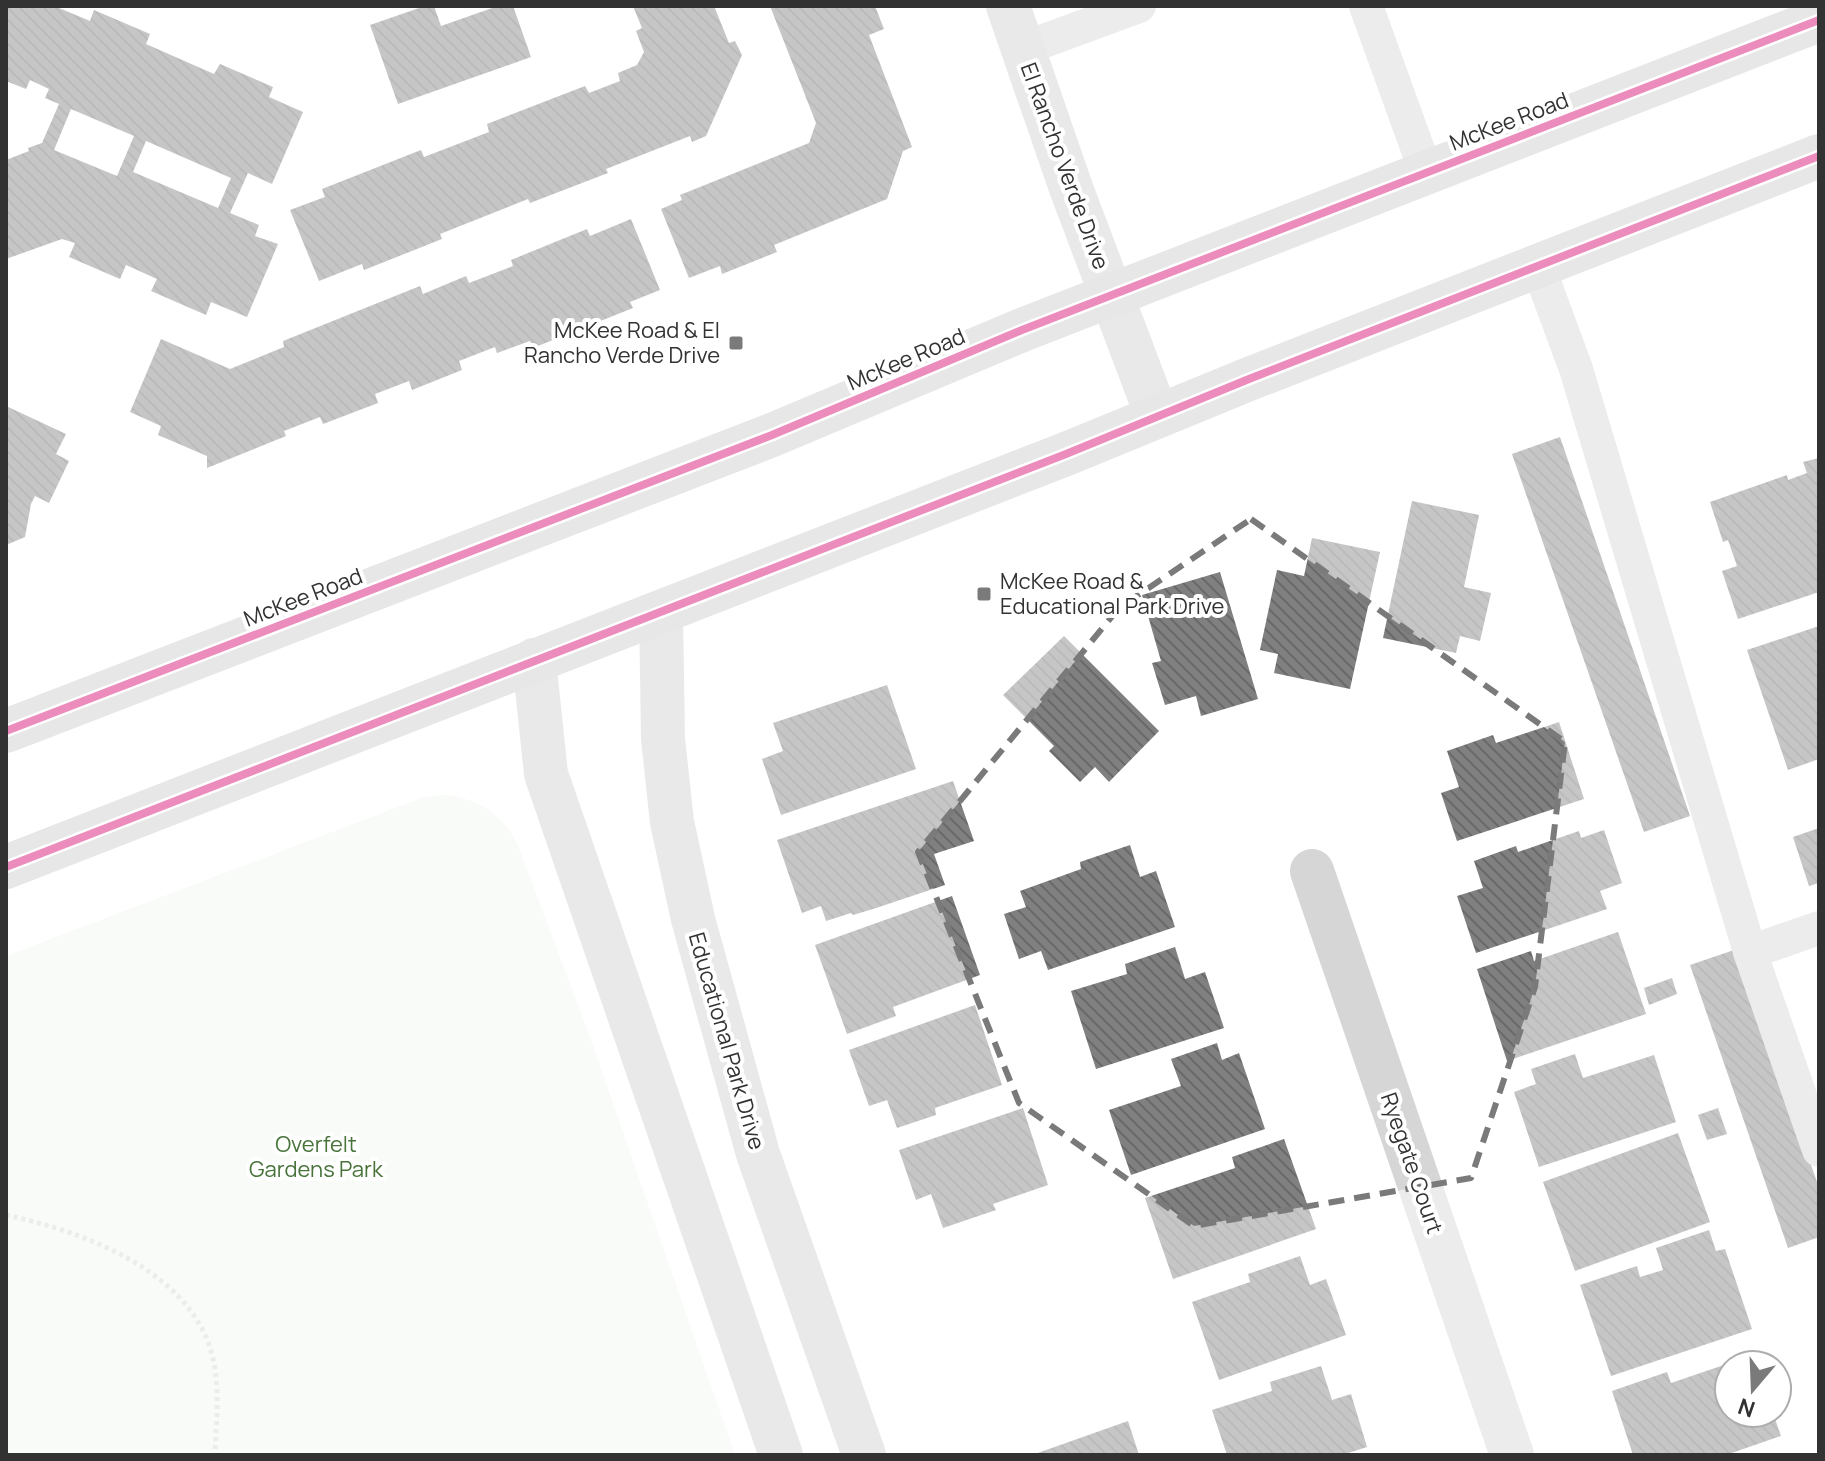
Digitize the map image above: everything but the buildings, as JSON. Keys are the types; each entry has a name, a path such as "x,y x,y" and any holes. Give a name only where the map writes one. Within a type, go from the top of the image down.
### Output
{"main road":[{"name":"McKee Road","path":"6,731 772,435 1111,295 1819,20"},
{"path":"6,867 1819,156"}],"street":[{"name":"El Rancho Verde Drive","path":"1008,6 1157,416"},
{"name":"Educational Park Drive","path":"661,612 663,739 672,822 693,919 758,1154 864,1455"},
{"path":"534,660 546,774 781,1455"},
{"name":"Ryegate Court","path":"1312,871 1512,1455"}],"lane":[{"path":"1022,49 1139,6"},
{"path":"1366,6 1426,172"},
{"path":"1538,266 1576,369 1750,952 1817,1140"},
{"path":"1750,952 1819,928"}],"path":[{"path":"6,1215 46,1223 122,1255 157,1278 184,1303 200,1326 211,1350 217,1378 215,1455"}],"highlighted area":[{"path":"1251,519 1565,742 1535,987 1471,1178 1194,1226 1019,1103 918,852 1119,608"}],"green space":[{"name":"Overfelt Gardens Park","path":"445,795 468,800 487,809 504,824 517,843 590,1037 735,1455 6,1455 6,956 424,797"}],"cycle path":[{"path":"6,731 772,435 1022,330 1819,20"},
{"path":"6,867 1066,454 1819,156"}],"place":[{"name":"McKee Road & El Rancho Verde Drive","path":"736,343"},
{"name":"McKee Road & Educational Park Drive","path":"984,594"}]}
